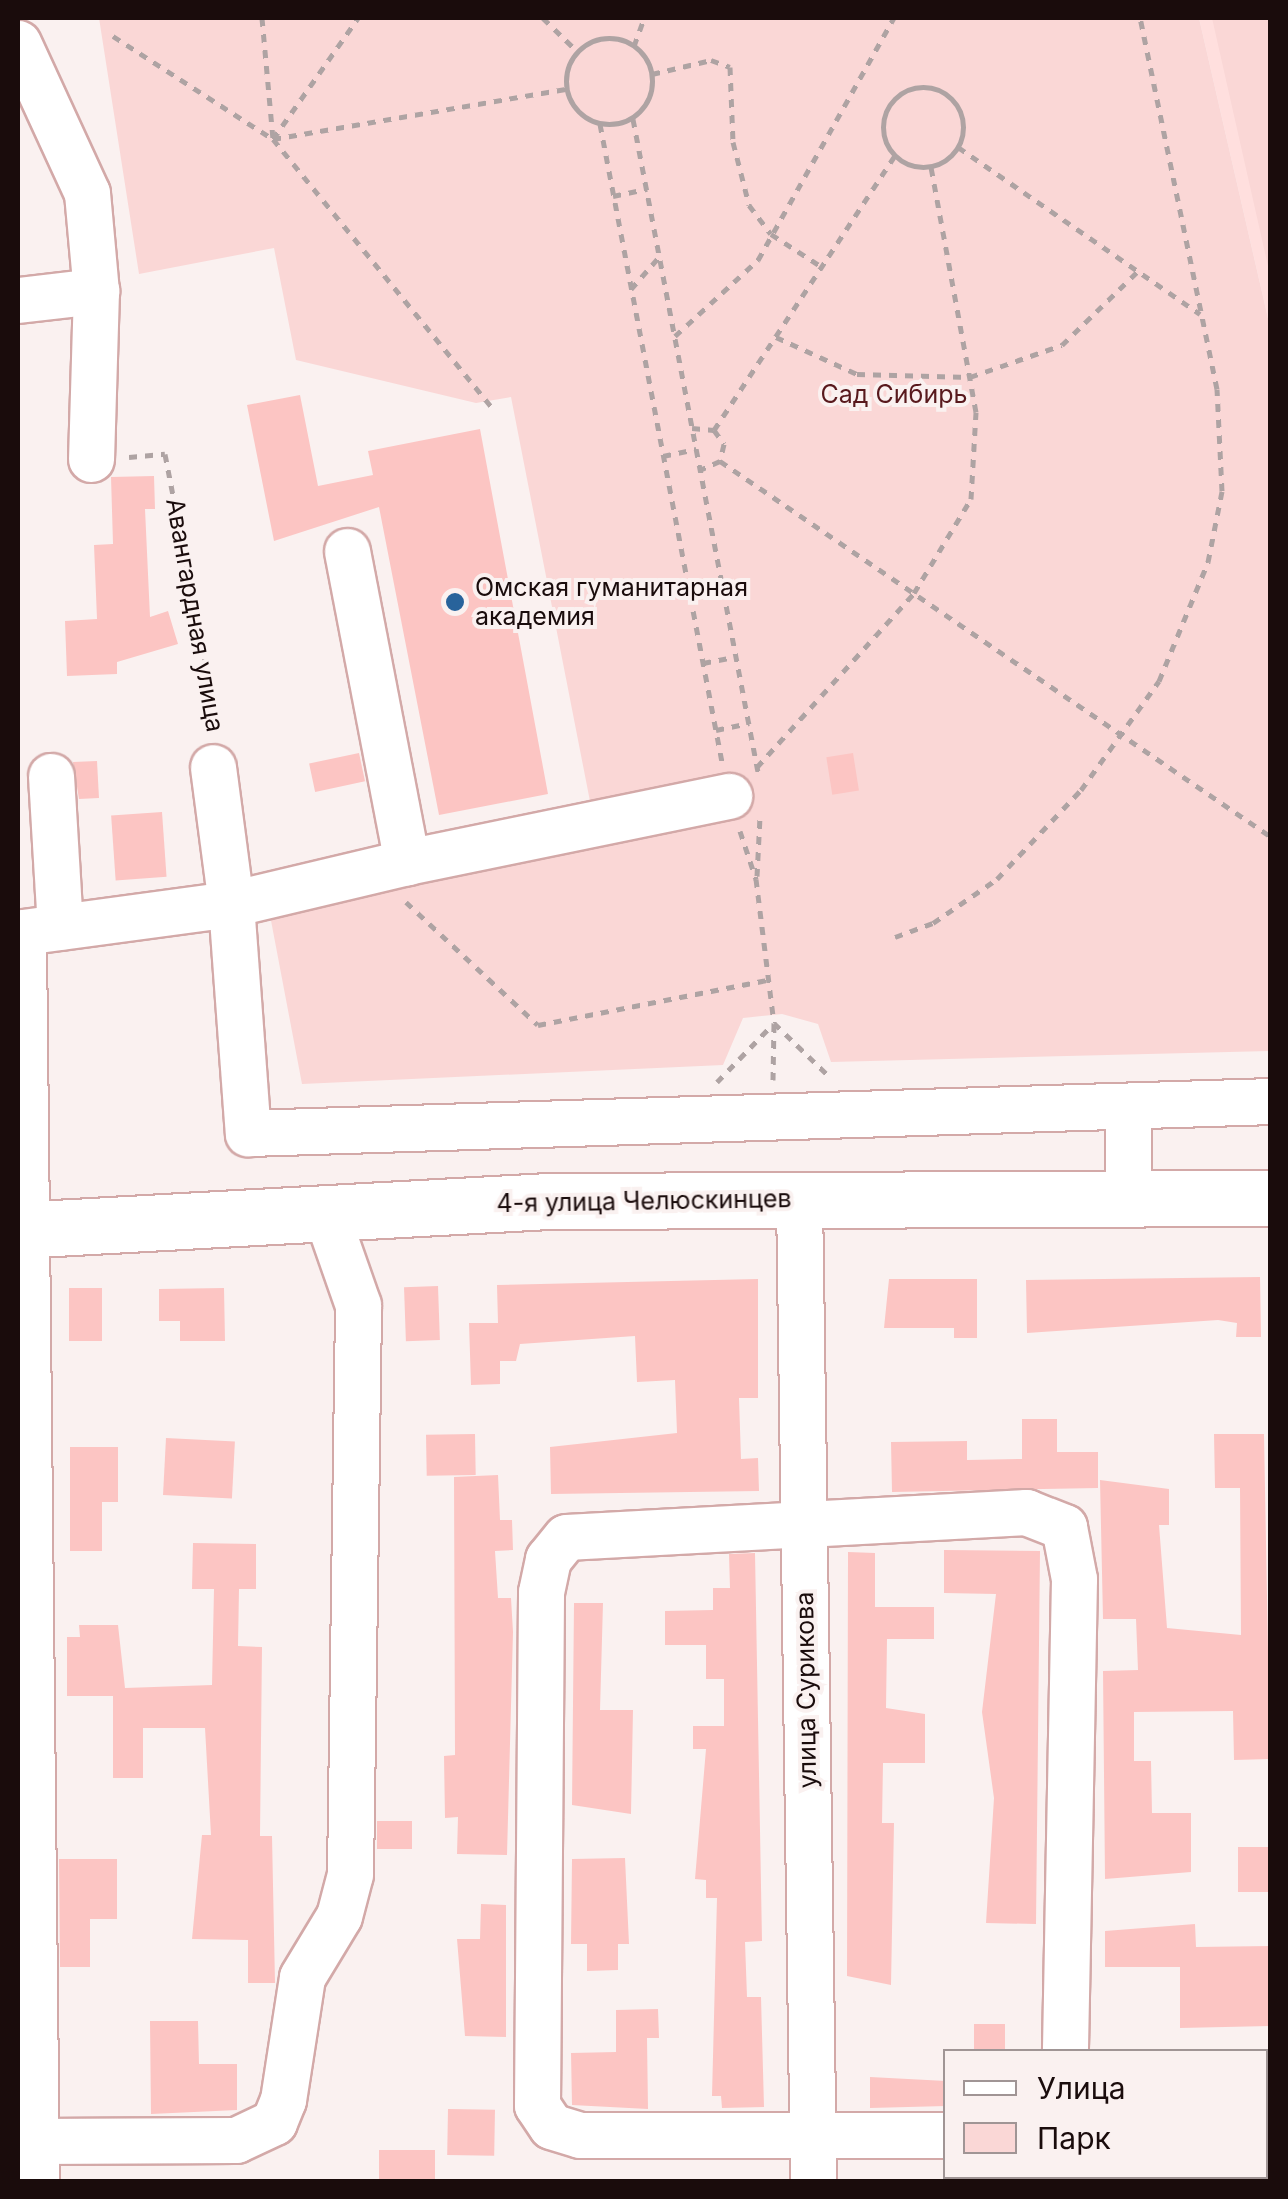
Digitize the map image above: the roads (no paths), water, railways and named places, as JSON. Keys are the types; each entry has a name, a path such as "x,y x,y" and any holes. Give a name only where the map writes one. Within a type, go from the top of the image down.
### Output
{"main road":[{"name":"4-я улица Челюскинцев","path":"20,1230 325,1211 799,1198 1270,1198"}],"street":[{"path":"18,43 87,192 96,291 91,460"},
{"path":"18,300 96,291"},
{"path":"347,551 405,880"},
{"name":"Авангардная улица","path":"213,767 231,904 248,1133 1128,1106"},
{"path":"51,776 34,930 20,1230 31,2159 236,2140 274,2122 283,2100 302,1977 339,1916 350,1874 358,1305 325,1211"},
{"path":"34,930 405,880 752,790"},
{"path":"1128,1198 1128,1106 1270,1101"},
{"name":"улица Сурикова","path":"799,1198 813,2160"},
{"path":"943,2136 813,2160 580,2135 551,2126 534,2076 548,1559 566,1537 596,1528 1026,1512 1064,1527 1074,1579 1065,2049"}],"place":[{"name":"Омская гуманитарная академия","path":"455,602"}],"park label":[{"name":"Сад Сибирь","path":"894,394"}]}
